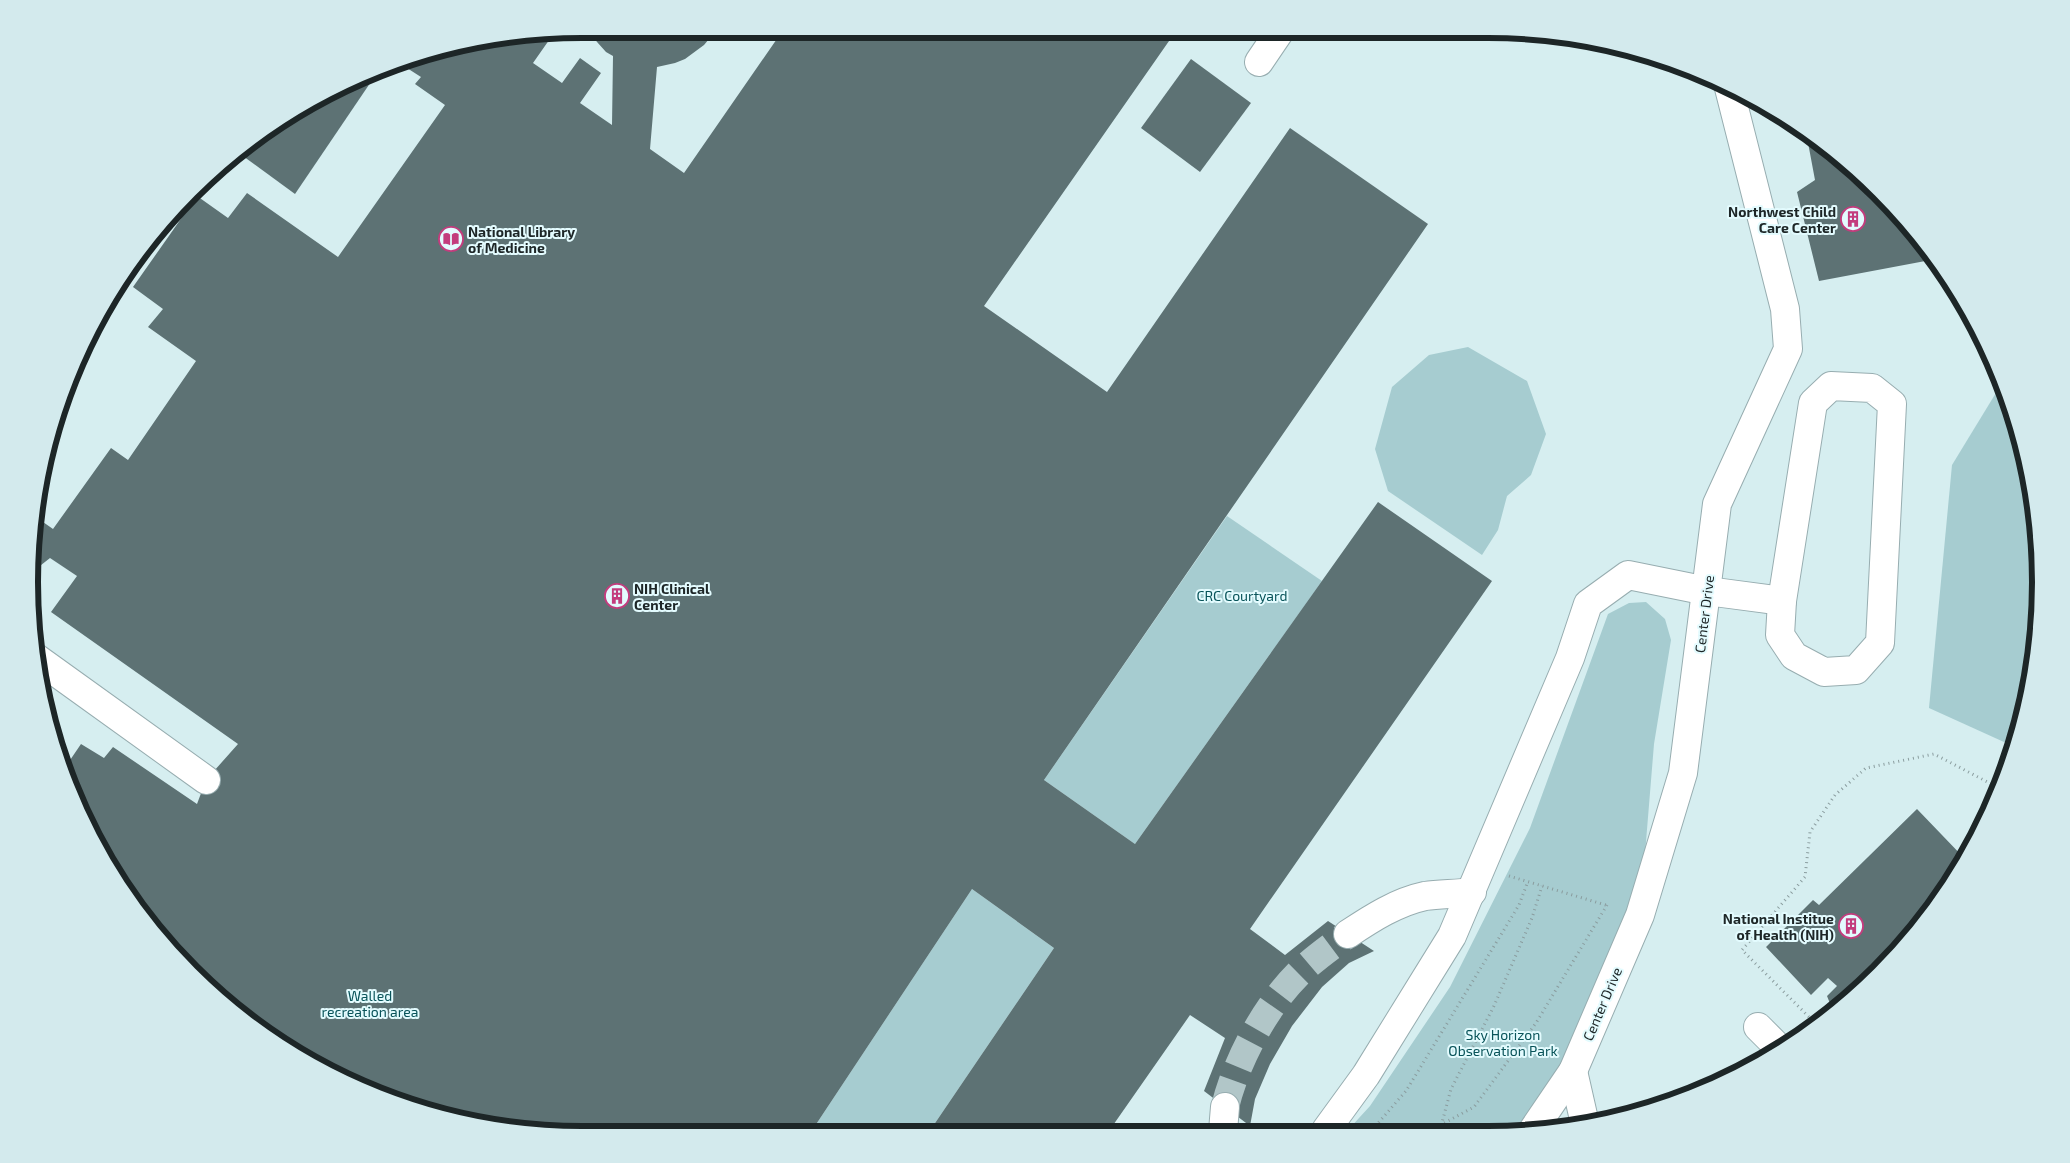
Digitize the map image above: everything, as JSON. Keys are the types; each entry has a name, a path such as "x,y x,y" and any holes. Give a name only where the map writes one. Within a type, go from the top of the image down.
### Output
{"street":[{"path":"1258,62 1275,38"},
{"name":"Center Drive","path":"1537,1123 1573,1071 1640,915 1683,773 1717,504 1788,349 1785,309 1731,95"},
{"path":"1831,386 1872,388 1892,404 1880,643 1856,670 1824,672 1794,656 1780,635 1782,602 1813,403 1831,386"},
{"path":"1329,1126 1366,1075 1447,945 1472,892 1570,658 1588,604 1628,575 1707,591 1782,602"},
{"path":"44,663 206,780"},
{"path":"1348,934 1397,905 1426,896 1472,892"},
{"path":"1758,1027 1775,1044"},
{"path":"1573,1071 1583,1117"}],"path":[{"path":"1811,1019 1742,950 1805,877 1810,832 1835,795 1866,768 1934,754 1993,785"},
{"path":"1506,875 1615,908"},
{"path":"1375,1126 1410,1083 1519,905 1528,881"},
{"path":"1441,1124 1452,1089 1494,1006 1532,918 1542,886"},
{"path":"1438,1126 1474,1107 1536,1023 1607,906"}],"green space":[{"path":"1468,347 1527,381 1546,434 1531,475 1507,496 1498,530 1482,555 1388,491 1375,449 1392,387 1429,355"},
{"path":"1998,390 2014,441 2022,475 2028,510 2031,546 2032,582 2028,653 2022,688 2008,744 1929,708 1952,465"},
{"name":"CRC Courtyard","path":"1227,516 1322,581 1135,844 1044,780"},
{"name":"Sky Horizon Observation Park","path":"1646,602 1665,619 1671,640 1654,744 1640,915 1537,1123 1488,1126 1352,1126 1370,1106 1450,987 1530,828 1608,614 1629,603"},
{"path":"972,889 1054,948 933,1126 815,1126"}],"building":[{"name":"NIH Clinical Center","path":"593,38 710,38 704,45 685,59 657,67 650,149 684,173 778,38 1171,38 984,306 1107,392 1290,128 1428,224 1044,780 1135,844 1378,502 1492,581 1250,929 1285,955 1328,921 1374,951 1349,963 1322,987 1292,1026 1270,1064 1255,1099 1250,1126 1204,1091 1225,1038 1190,1015 1112,1126 933,1126 1054,948 972,889 815,1126 582,1126 510,1121 441,1107 407,1097 341,1069 309,1053 250,1013 223,991 172,940 129,884 110,854 79,790 68,762 81,744 104,758 113,747 197,804 206,780 238,744 51,612 77,576 50,558 38,567 41,521 53,529 111,448 128,460 196,361 148,327 163,309 133,287 194,200 198,196 228,218 247,193 338,257 445,105 415,84 421,77 405,67 475,48 510,42 546,39 550,39 533,63 562,83 580,58 601,73 580,103 612,125 613,56 606,52"},
{"path":"1191,59 1251,103 1200,172 1141,128"},
{"path":"373,79 295,194 243,156 309,110"},
{"name":"Northwest Child Care Center","path":"1808,141 1847,172 1873,197 1898,223 1928,261 1819,281 1797,192 1815,180"},
{"name":"National Institue of Health (NIH)","path":"1917,809 1960,854 1941,884 1898,940 1847,991 1830,1005 1827,996 1837,986 1828,978 1811,995 1766,947 1813,900 1819,905"}],"tunnel":[{"path":"1225,1107 1230,1089 1245,1053 1264,1017 1275,1001 1300,972 1348,934"}],"place":[{"name":"Northwest Child Care Center","path":"1853,219"},
{"name":"National Library of Medicine","path":"451,239"},
{"name":"NIH Clinical Center","path":"617,596"},
{"name":"National Institue of Health (NIH)","path":"1851,926"}],"park label":[{"name":"Walled recreation area","path":"370,1004"}]}
